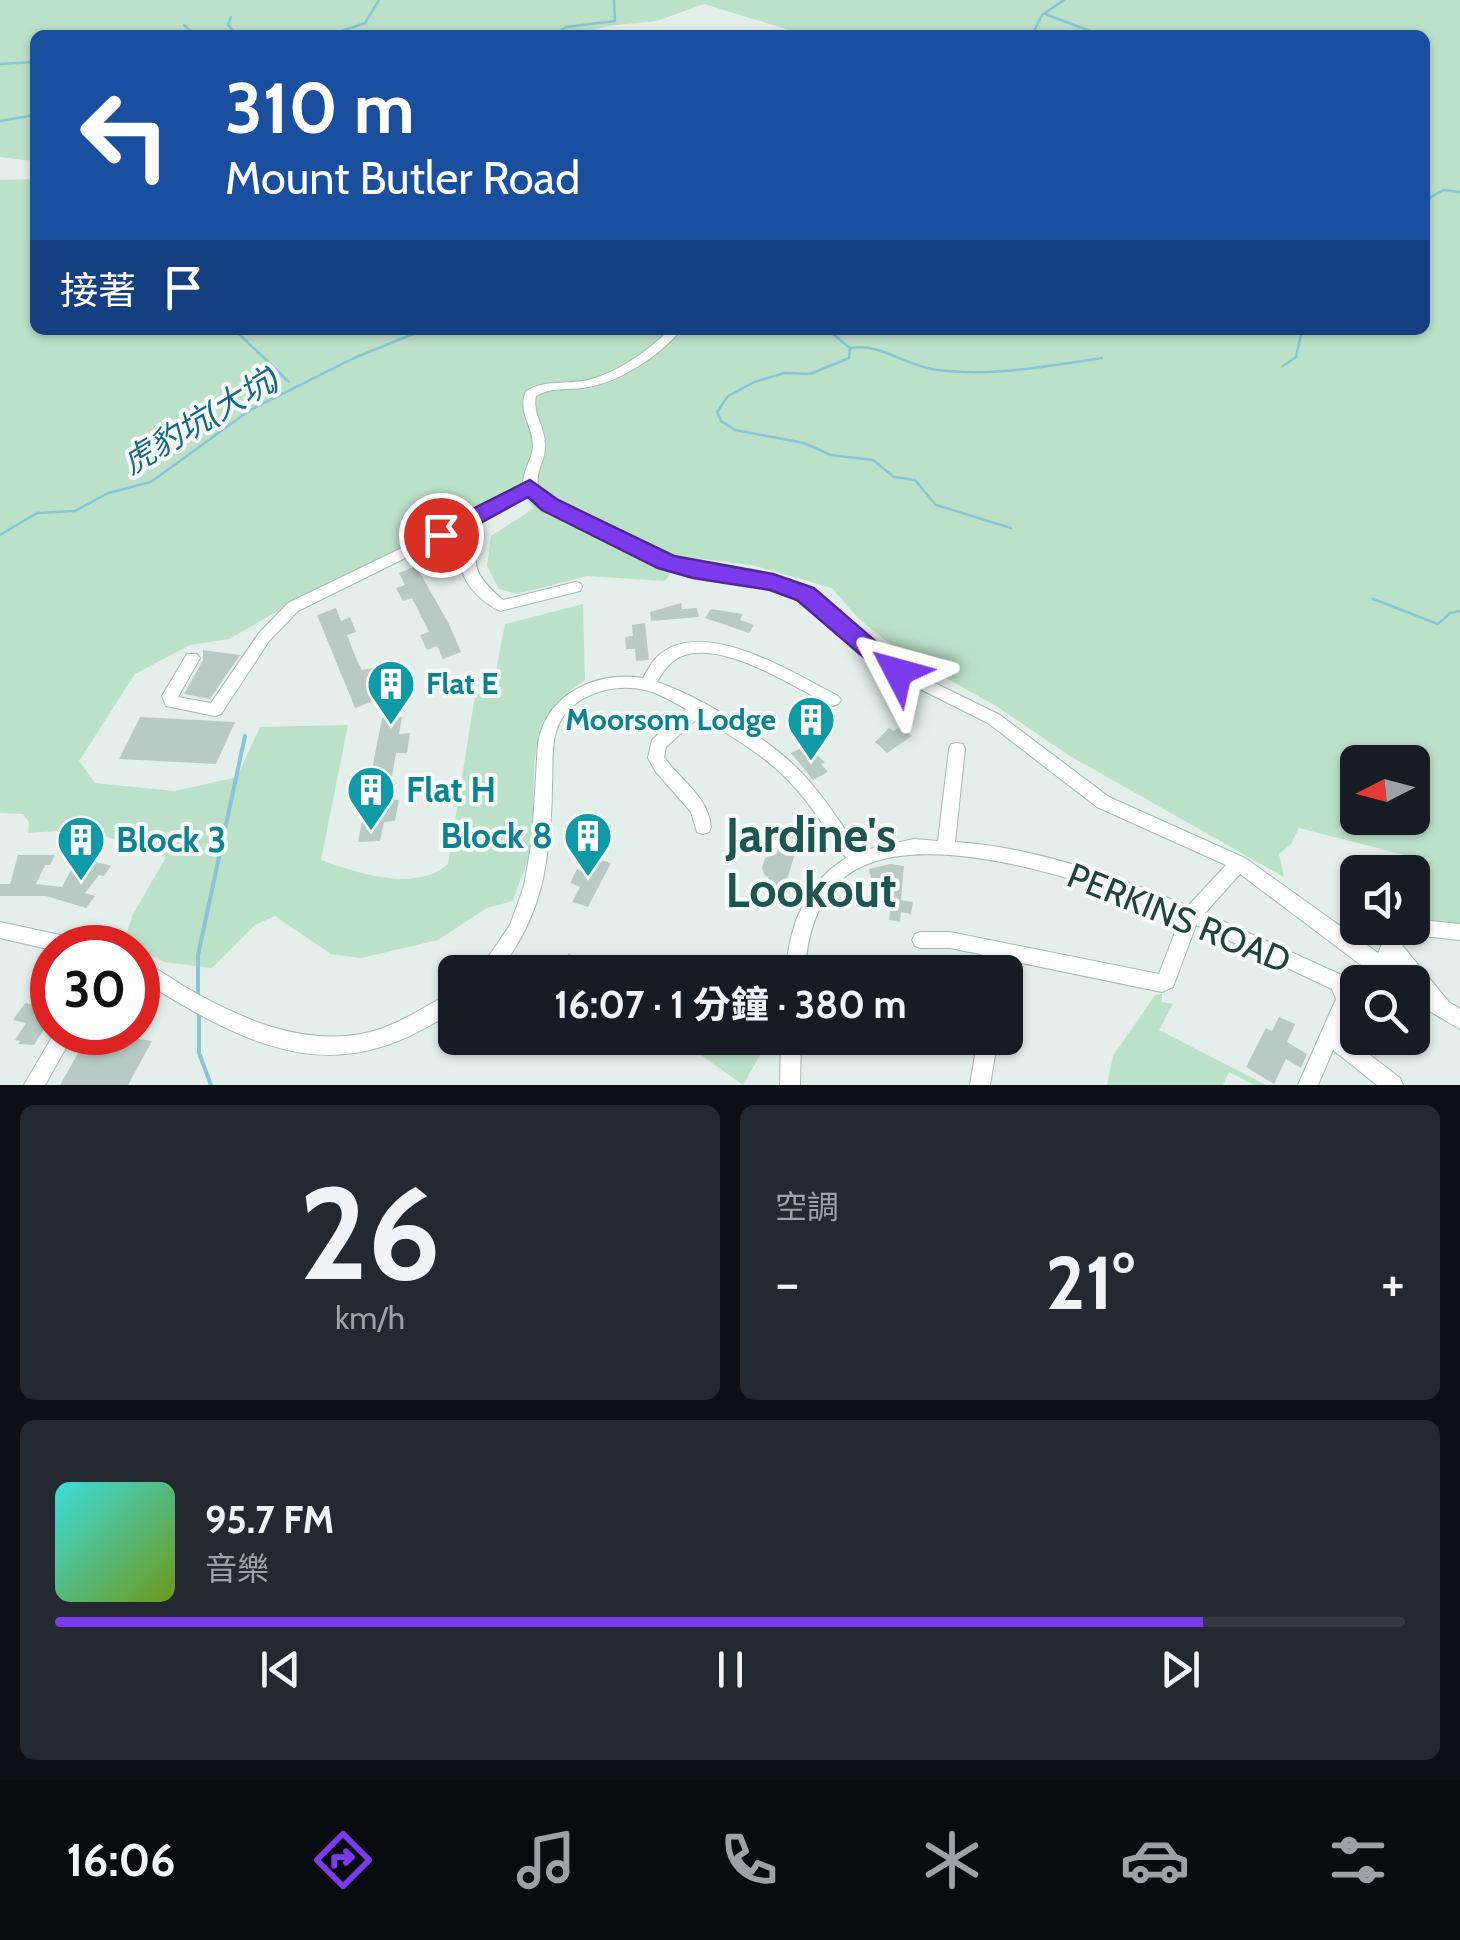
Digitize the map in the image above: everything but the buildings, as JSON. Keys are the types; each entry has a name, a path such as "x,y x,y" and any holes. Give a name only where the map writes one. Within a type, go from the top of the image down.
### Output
{"street":[{"path":"670,335 661,345 600,380 549,385 530,394 528,409 540,444 529,475 530,487 550,505 666,562 773,582 806,594 833,613 891,668 994,719 1084,791 1239,862 1376,965"},
{"path":"192,658 170,696 171,702 216,710 264,636 293,607 530,487"},
{"path":"475,518 467,567 470,580 500,606 575,586"},
{"path":"647,684 656,666 670,654 711,646 832,700"},
{"path":"499,955 520,927 537,880 546,745 552,722 568,702 589,689 624,681 647,684 781,764 856,860 829,881 806,913 798,934 796,955"},
{"path":"696,710 658,744 656,758 672,784 696,803 702,812 703,827"},
{"path":"946,848 957,748"},
{"name":"PERKINS ROAD","path":"856,860 889,850 946,848 993,852 1110,885 1339,983 1345,999 1308,1085"},
{"path":"921,940 950,940 1162,983 1166,982 1190,916 1239,862"},
{"path":"1430,929 1460,932"},
{"path":"0,930 30,937"},
{"path":"1382,965 1393,945"},
{"path":"1392,948 1442,1008"},
{"path":"998,955 999,950"},
{"path":"160,982 259,1036 322,1048 402,1032 438,1011"},
{"path":"1430,1000 1460,1020"},
{"path":"1330,1036 1394,1085"},
{"path":"34,1085 52,1055"},
{"path":"790,1085 791,1055"},
{"path":"980,1085 985,1055"}],"green space":[{"path":"0,0 1460,0 1460,924 1430,921 1430,855 1404,855 1299,828 1291,844 1279,854 1284,877 1070,756 996,706 898,651 857,617 832,588 755,566 682,556 665,581 587,576 517,594 499,589 487,566 491,536 534,508 519,492 296,601 229,639 190,645 135,674 79,761 95,783 175,791 237,777 260,727 348,725 321,860 386,878 435,873 448,864 475,696 494,681 505,624 583,604 585,680 563,697 540,735 535,755 530,849 513,901 487,908 438,940 361,958 331,954 275,916 255,925 212,968 164,962 160,960 160,925 129,925 166,857 84,829 28,833 29,822 23,814 0,813 0,180 30,179 30,335 1430,335 1430,30 790,30 704,4 657,21 594,30 30,30 30,160 0,157"},
{"path":"1162,994 1162,1002 1173,1004 1159,1030 1266,1085 1254,1085 1229,1072 1223,1085 1107,1085 1113,1056 1155,995"},
{"path":"701,1055 760,1055 743,1085"}],"waterway":[{"path":"345,30 365,23 379,0"},
{"path":"562,30 615,21 614,0"},
{"path":"1034,30 1042,15 1064,0"},
{"path":"1045,14 1088,30"},
{"path":"231,17 228,25 233,30"},
{"path":"184,25 190,30"},
{"path":"0,64 30,62"},
{"path":"0,121 30,116"},
{"path":"1430,198 1443,190 1460,192"},
{"path":"240,335 289,382"},
{"name":"虎豹坑(大坑)","path":"0,535 37,513 75,511 108,493 151,482 250,410 354,358 411,335"},
{"path":"834,335 850,348"},
{"path":"1283,366 1296,357 1301,335"},
{"path":"850,348 849,358 810,374 784,373 754,382 728,396 717,412 721,421 735,430 804,443 831,455 873,460 894,477 915,480 936,505 1011,528"},
{"path":"850,348 872,348 932,369 974,372 1102,358"},
{"path":"1373,599 1438,624 1450,613 1460,611"},
{"path":"198,995 198,955 245,736"},
{"path":"199,1013 199,1053 211,1085"}],"place":[{"name":"Flat E","path":"391,726"},
{"name":"Moorsom Lodge","path":"811,762"},
{"name":"Flat H","path":"371,832"},
{"name":"Block 8","path":"588,878"},
{"name":"Block 3","path":"81,882"}],"district":[{"name":"Jardine's Lookout","path":"811,862"}],"route":[{"path":"441,535 530,487 550,505 666,562 773,582 806,594 898,672"}]}
